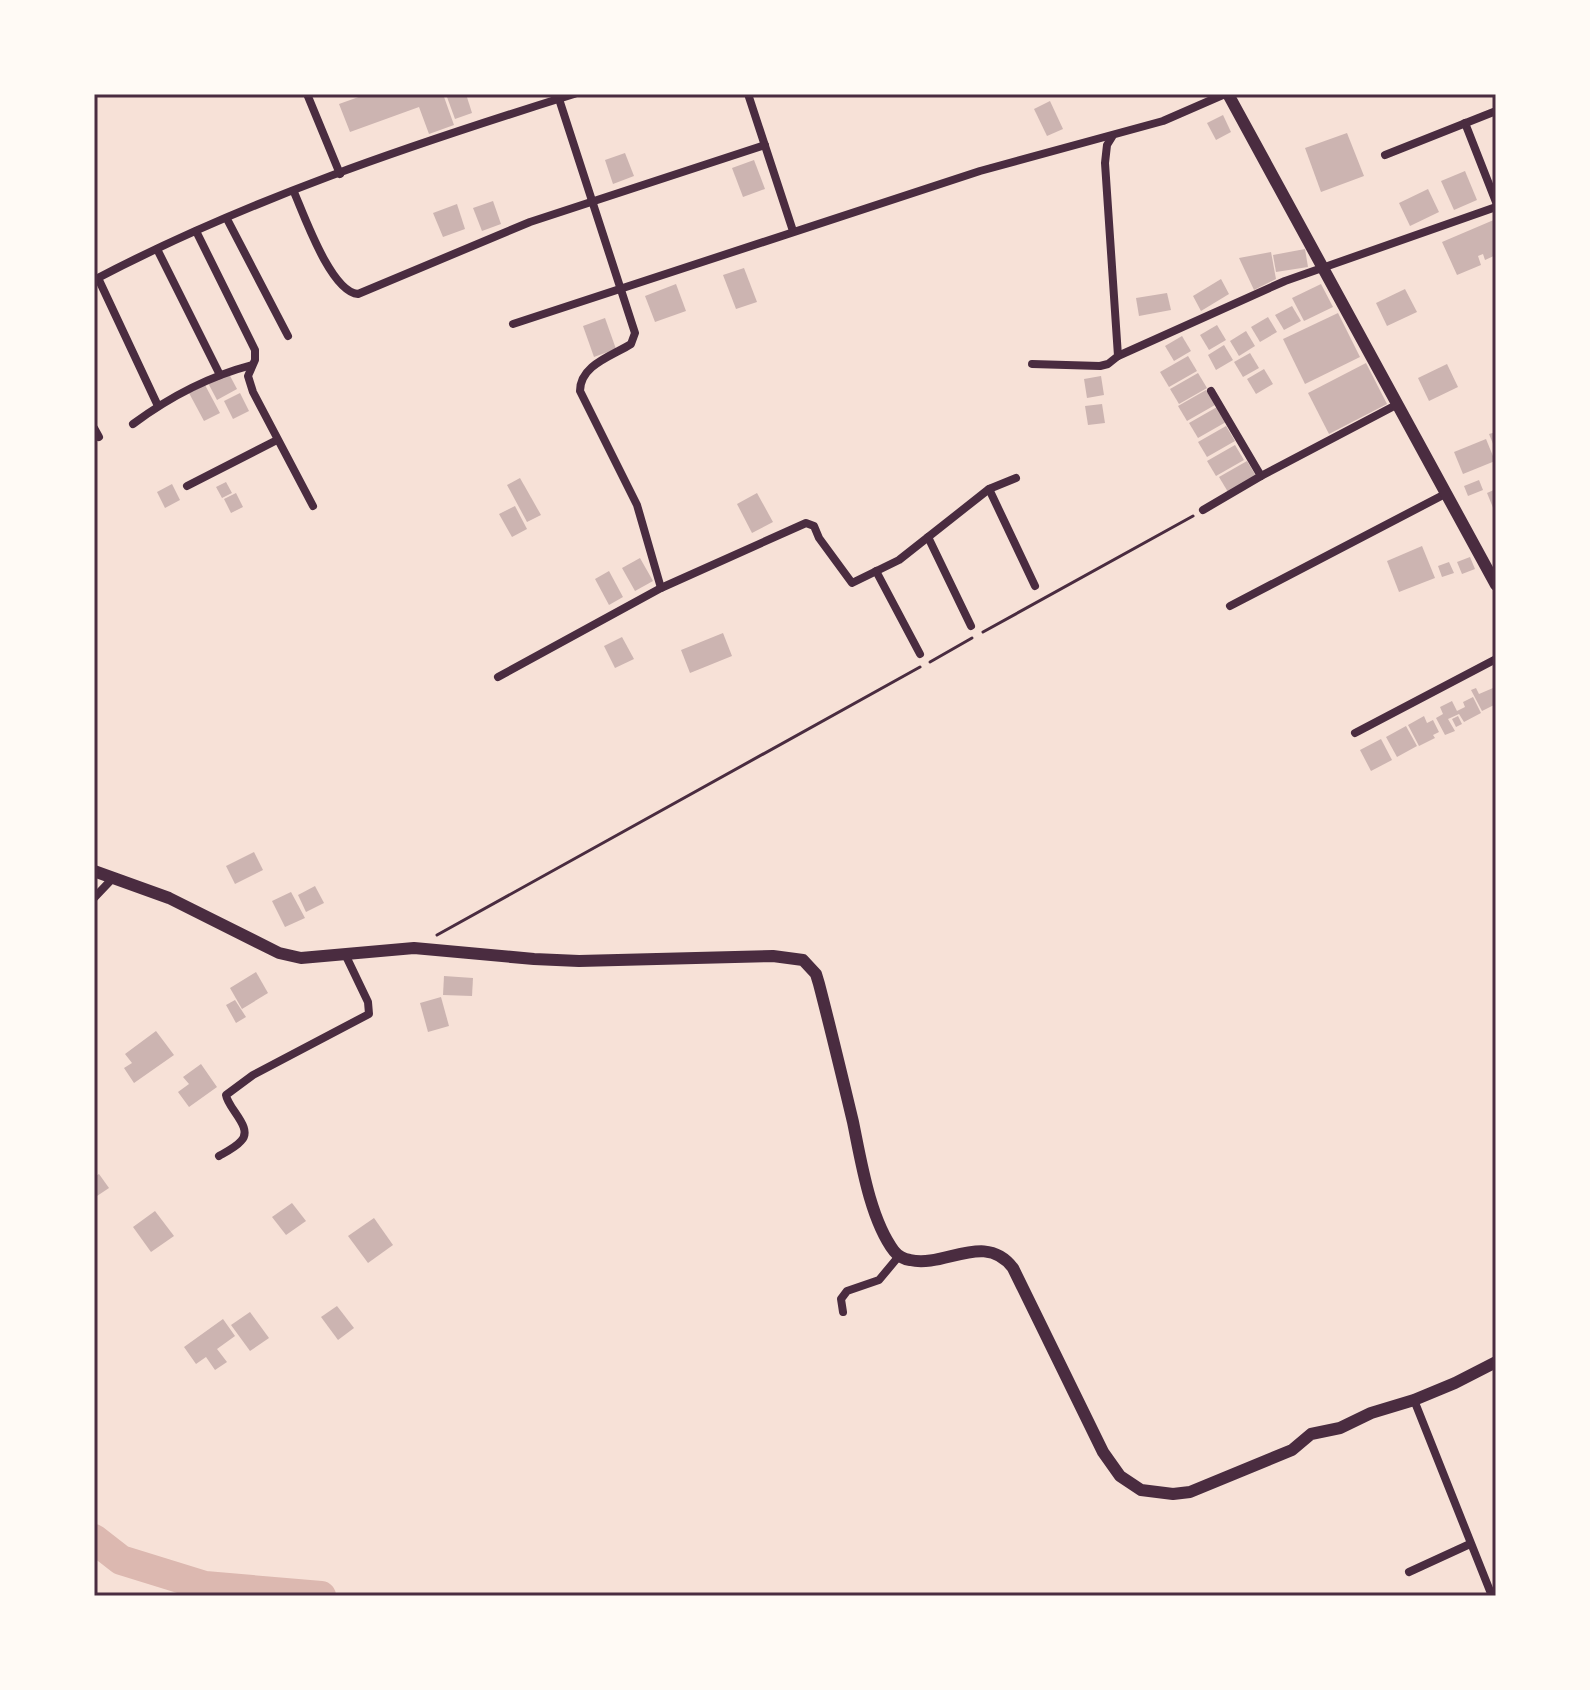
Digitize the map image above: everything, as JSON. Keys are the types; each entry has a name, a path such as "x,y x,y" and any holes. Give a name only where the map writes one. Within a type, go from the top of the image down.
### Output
{"street":[{"path":"307,94 340,174"},
{"path":"158,406 96,279 196,231 340,174 456,131 574,94"},
{"path":"748,94 793,231"},
{"path":"513,324 980,171 1163,121 1227,94 1496,585"},
{"path":"554,98 633,324 634,339 631,344 590,369 580,382 580,391 637,505 661,588"},
{"path":"1385,155 1496,111"},
{"path":"1032,364 1108,364 1118,356 1212,313 1322,268 1496,204 1465,123"},
{"path":"1112,137 1107,145 1105,163 1118,356"},
{"path":"294,192 332,274 346,291 358,294 530,222 765,145"},
{"path":"1486,172 1496,168"},
{"path":"227,219 288,336"},
{"path":"196,231 255,350 257,356 249,371 249,382 313,506"},
{"path":"157,249 220,375"},
{"path":"133,424 158,406 220,375 252,365"},
{"path":"1211,391 1261,476"},
{"path":"1203,510 1398,404"},
{"path":"94,428 99,437"},
{"path":"187,486 277,440"},
{"path":"498,677 661,588 806,523 814,526 819,538 852,583 899,560 989,489 1016,478"},
{"path":"989,489 1035,586"},
{"path":"1230,606 1447,493"},
{"path":"928,537 971,626"},
{"path":"876,571 920,654"},
{"path":"1355,733 1496,659"},
{"path":"94,871 169,898 279,953 301,958 414,948 534,959 607,961 773,956 803,960 816,974 873,1203 888,1242 899,1256 920,1261 987,1251 1005,1257 1111,1467 1128,1484 1141,1490 1173,1494 1190,1492 1292,1450 1311,1434 1340,1428 1371,1413 1414,1400 1496,1362"},
{"path":"94,898 113,878"},
{"path":"219,1156 243,1141 245,1135 242,1123 226,1101 230,1091 253,1075 369,1014 369,1005 345,954"},
{"path":"843,1312 841,1299 847,1291 879,1280 899,1256"},
{"path":"1414,1400 1470,1544 1494,1596"},
{"path":"1409,1572 1470,1544"}],"path":[{"path":"414,948 1203,510"}],"building":[{"path":"367,94 443,94 454,125 429,134 419,107 350,132 339,104"},
{"path":"466,94 472,113 455,119 447,97"},
{"path":"1050,101 1063,129 1047,136 1034,109"},
{"path":"1223,115 1231,132 1216,140 1207,123"},
{"path":"1347,133 1364,176 1321,192 1305,148"},
{"path":"625,153 634,176 613,184 605,160"},
{"path":"754,160 765,189 743,197 732,168"},
{"path":"1465,171 1477,200 1454,210 1441,181"},
{"path":"1428,189 1439,212 1410,226 1399,203"},
{"path":"493,201 501,224 482,231 473,208"},
{"path":"457,204 465,229 443,237 433,213"},
{"path":"1496,219 1496,255 1485,260 1483,254 1478,256 1481,265 1457,275 1442,242"},
{"path":"1305,249 1308,267 1276,272 1273,255"},
{"path":"1271,252 1276,279 1254,290 1239,258"},
{"path":"744,268 757,302 736,309 723,275"},
{"path":"1221,279 1229,294 1201,311 1193,296"},
{"path":"676,284 686,311 655,322 645,296"},
{"path":"1321,284 1333,307 1304,321 1292,298"},
{"path":"1405,289 1417,312 1387,326 1376,303"},
{"path":"1167,293 1171,310 1139,316 1136,298"},
{"path":"1292,306 1301,321 1284,330 1275,315"},
{"path":"1338,313 1360,357 1305,384 1283,339"},
{"path":"1268,317 1277,332 1260,342 1251,327"},
{"path":"605,318 616,349 594,357 583,326"},
{"path":"1217,325 1226,340 1209,350 1200,335"},
{"path":"1246,331 1255,346 1239,356 1230,341"},
{"path":"1182,336 1191,351 1174,361 1165,346"},
{"path":"1224,345 1233,360 1216,370 1208,355"},
{"path":"1250,353 1259,368 1243,377 1234,362"},
{"path":"1188,356 1197,371 1169,387 1160,372"},
{"path":"1366,363 1387,404 1329,434 1308,393"},
{"path":"1447,364 1458,387 1429,401 1418,378"},
{"path":"1264,369 1273,384 1256,394 1247,379"},
{"path":"228,372 237,389 217,400 208,383"},
{"path":"1198,373 1207,388 1179,404 1170,389"},
{"path":"1101,376 1104,395 1087,398 1084,379"},
{"path":"205,385 220,413 204,421 189,393"},
{"path":"1206,390 1215,405 1187,421 1178,406"},
{"path":"240,393 249,411 233,419 224,401"},
{"path":"1102,404 1105,423 1088,425 1085,406"},
{"path":"1217,407 1226,422 1198,438 1189,423"},
{"path":"1226,426 1235,441 1207,457 1198,442"},
{"path":"1496,432 1496,451 1489,434"},
{"path":"1486,439 1495,461 1463,474 1454,452"},
{"path":"1235,445 1244,460 1216,476 1207,461"},
{"path":"1247,461 1256,476 1228,492 1219,477"},
{"path":"520,478 541,515 527,522 507,485"},
{"path":"1479,480 1483,490 1468,496 1464,486"},
{"path":"226,482 232,493 222,498 216,487"},
{"path":"172,484 180,500 165,508 157,492"},
{"path":"1496,489 1496,515 1487,493"},
{"path":"236,493 243,507 231,513 224,499"},
{"path":"757,493 773,522 752,533 737,504"},
{"path":"515,506 527,529 512,537 499,514"},
{"path":"1422,546 1435,578 1399,592 1387,561"},
{"path":"1470,557 1475,569 1462,574 1457,562"},
{"path":"640,558 653,581 635,591 622,568"},
{"path":"1449,562 1454,573 1442,577 1438,566"},
{"path":"609,571 623,597 609,605 595,579"},
{"path":"723,633 732,656 690,673 681,650"},
{"path":"622,637 634,659 615,668 604,646"},
{"path":"1476,688 1479,694 1493,688 1496,704 1482,711 1471,690"},
{"path":"1473,697 1481,713 1464,722 1459,714 1448,719 1455,731 1445,735 1436,718 1443,714 1440,707 1452,701 1457,711 1465,707 1463,702"},
{"path":"1424,716 1427,723 1433,720 1439,732 1433,735 1435,738 1419,746 1408,725"},
{"path":"1458,716 1462,724 1456,727 1452,719"},
{"path":"1406,726 1417,746 1397,757 1386,737"},
{"path":"1381,739 1392,760 1371,771 1360,750"},
{"path":"254,852 263,870 235,884 226,866"},
{"path":"315,886 324,903 306,912 298,895"},
{"path":"291,892 305,918 285,927 272,901"},
{"path":"256,972 268,993 242,1009 230,988"},
{"path":"444,976 473,978 472,996 443,995"},
{"path":"441,997 449,1026 428,1032 420,1003"},
{"path":"235,1000 246,1017 236,1023 226,1005"},
{"path":"156,1031 174,1055 134,1083 124,1068 132,1063 125,1054"},
{"path":"201,1064 217,1087 189,1107 178,1092 189,1084 183,1077"},
{"path":"99,1174 109,1188 94,1198 94,1177"},
{"path":"292,1203 306,1221 286,1235 272,1217"},
{"path":"155,1211 174,1236 151,1252 133,1227"},
{"path":"374,1218 393,1245 368,1263 348,1236"},
{"path":"337,1306 354,1328 338,1340 321,1317"},
{"path":"250,1312 269,1338 250,1351 231,1325"},
{"path":"223,1319 235,1336 217,1349 227,1362 215,1370 206,1357 196,1364 184,1347"}],"waterway":[{"path":"94,1539 121,1560 205,1586 321,1596"}]}
